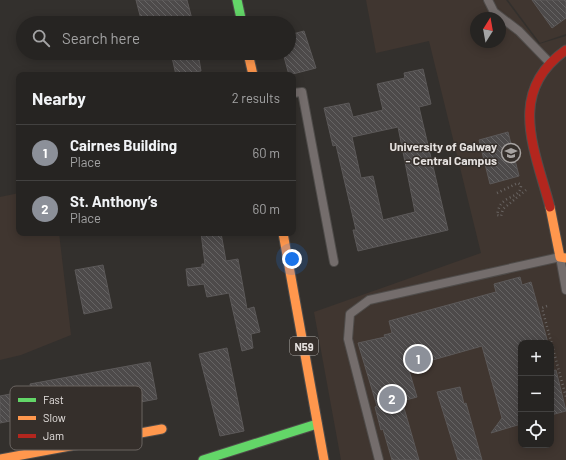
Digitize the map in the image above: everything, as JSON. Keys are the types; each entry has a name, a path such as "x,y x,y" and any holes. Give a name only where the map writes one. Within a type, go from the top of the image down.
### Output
{"street":[{"path":"237,0 240,16"},
{"path":"563,257 529,122 529,111 533,90 550,64 566,50"},
{"path":"250,60 252,72"},
{"name":"N59","path":"284,236 324,460"},
{"path":"203,460 318,424"},
{"path":"142,433 162,429"},
{"path":"0,459 44,450"}],"lane":[{"path":"488,0 494,12 519,31 550,64"},
{"path":"296,93 302,92 334,262"},
{"path":"378,460 348,339 350,314 369,300 563,257 566,290"},
{"path":"38,451 45,460"}],"path":[{"path":"497,193 520,183 520,191 503,202 500,207 497,214 501,216 503,209 521,196 528,187"},
{"path":"547,306 542,308 566,397"}],"shaded area":[{"name":"University of Galway - Central Campus","path":"366,0 506,0 539,44 566,36 566,460 341,460 314,312 481,253 429,41 376,53"},
{"path":"508,0 566,0 566,34 540,43"},
{"path":"16,194 16,236 59,236 71,335 21,355 0,360 0,197"}],"building":[{"path":"136,0 187,0 191,16 140,16"},
{"path":"532,0 566,0 566,18 552,28"},
{"path":"304,31 316,68 296,73 288,72 285,60 296,60 296,33"},
{"path":"173,60 199,60 201,71 175,72"},
{"path":"423,69 431,104 419,107 448,230 358,251 353,230 356,230 336,145 333,146 324,108 349,103 353,117 383,110 377,84 405,78 404,73","holes":["398,127 415,212 383,220 373,176 361,178 352,137"]},
{"path":"508,132 519,176 490,184 479,140"},
{"path":"201,236 222,236 226,261 238,259 247,309 254,307 260,332 251,334 253,348 242,351 229,293 207,297 204,284 188,286 186,269 202,267 202,264 205,264"},
{"path":"103,265 112,308 84,314 75,270"},
{"path":"520,277 522,285 531,282 547,340 518,340 518,425 491,433 502,418 482,346 408,367 417,397 402,401 419,460 392,460 383,429 381,430 375,407 377,406 358,343 385,337 384,335 392,333 389,321 496,292 494,284"},
{"path":"227,348 244,431 220,436 199,354"},
{"path":"150,362 157,399 142,402 142,386 30,386 30,384"},
{"path":"554,370 556,370 566,411 554,414 554,376"},
{"path":"460,387 482,460 458,460 437,392"},
{"path":"10,394 10,421 0,423 0,396"}],"traffic: fast":[{"path":"237,0 240,16"},
{"path":"203,460 317,424"}],"traffic: slow":[{"path":"250,60 252,72"},
{"path":"550,207 560,257 566,258"},
{"path":"284,236 324,460"},
{"path":"142,433 162,429"},
{"path":"0,459 49,450"}],"traffic: jam":[{"path":"550,207 533,143 530,123 531,103 536,84 547,66 566,50"}],"place":[{"name":"University of Galway - Central Campus","path":"511,153"},
{"name":"Cairnes Building","path":"418,359"},
{"name":"St. Anthony’s","path":"392,399"}]}
